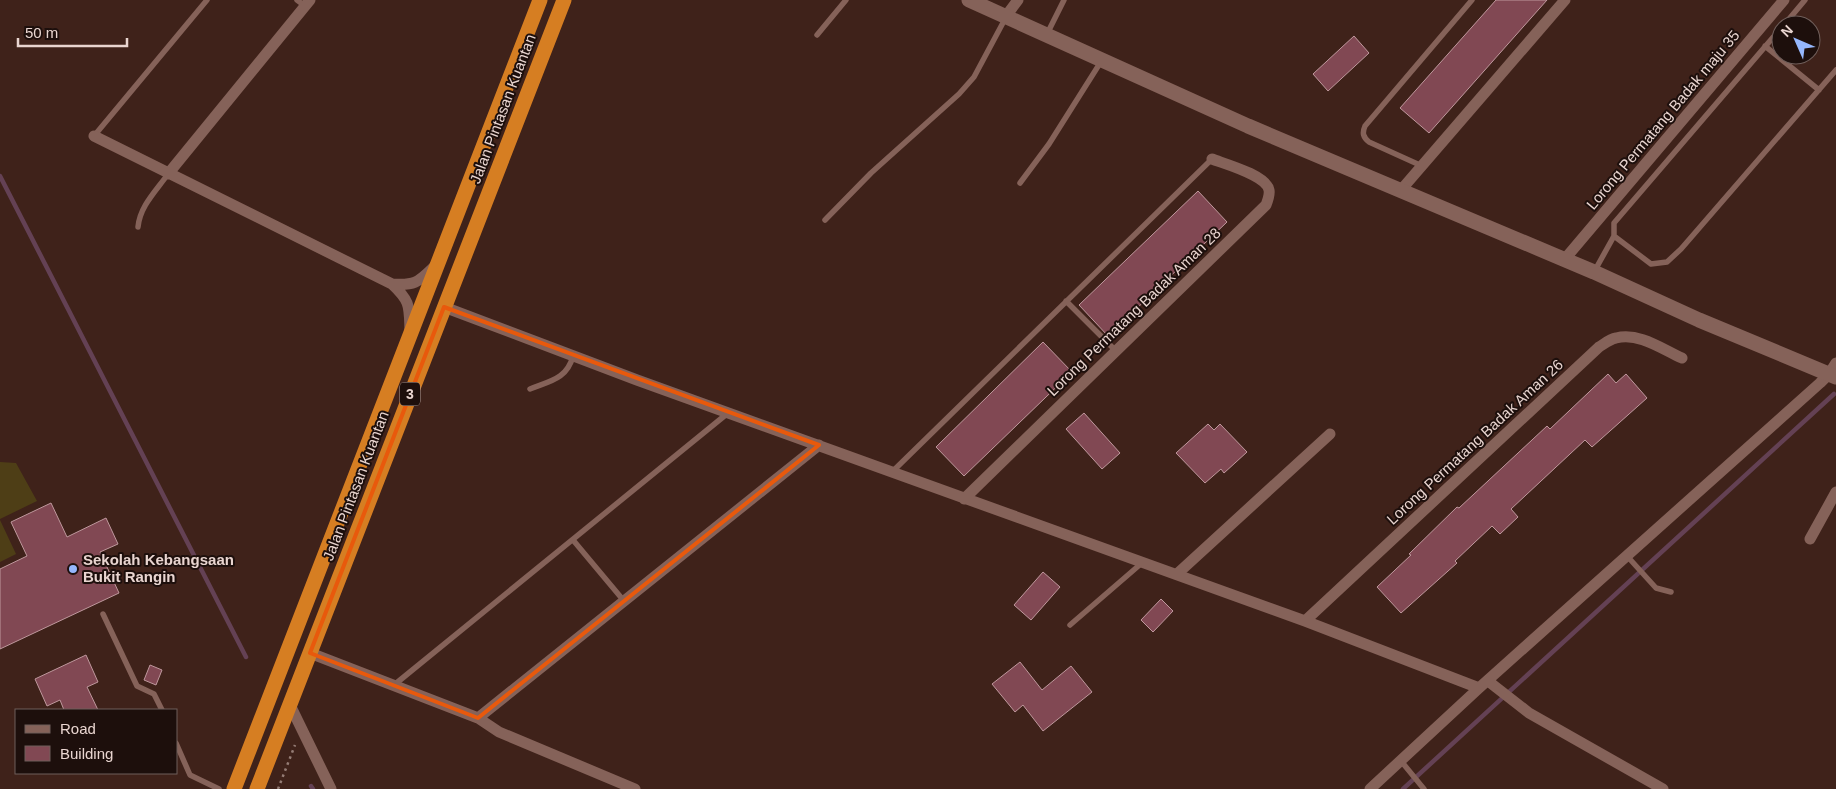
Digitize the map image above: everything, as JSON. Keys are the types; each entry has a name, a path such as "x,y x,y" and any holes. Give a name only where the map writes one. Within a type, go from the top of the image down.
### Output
{"highway":[{"name":"Jalan Pintasan Kuantan","path":"234,789 540,0"},
{"name":"Jalan Pintasan Kuantan","path":"257,789 564,0"}],"street":[{"path":"969,0 1248,126 1594,272 1699,320 1834,371 1370,789"},
{"path":"1006,16 1018,0"},
{"path":"1401,190 1565,0"},
{"name":"Lorong Permatang Badak maju 35","path":"1564,260 1784,0"},
{"path":"168,174 304,2"},
{"path":"94,136 392,284 405,296 408,305 410,338"},
{"name":"Lorong Permatang Badak Aman 28","path":"964,498 1266,205 1270,190 1267,183 1260,178 1212,159"},
{"path":"392,284 408,286 416,283 438,263"},
{"path":"444,307 728,413 1502,692 1530,713 1663,789"},
{"name":"Lorong Permatang Badak Aman 26","path":"1305,621 1599,348 1614,338 1630,336 1646,341 1682,358"},
{"path":"1177,574 1330,434"},
{"path":"478,718 819,445"},
{"path":"1810,538 1836,492"},
{"path":"310,653 478,718 499,732 635,789"},
{"path":"290,705 331,789"}],"lane":[{"path":"94,136 207,0"},
{"path":"818,35 846,0"},
{"path":"1047,34 1064,0"},
{"path":"1422,166 1369,142 1365,139 1363,131 1365,126 1472,0"},
{"path":"1792,15 1805,0"},
{"path":"826,220 871,173 960,94 974,78 1006,16"},
{"path":"1594,272 1614,236 1614,223 1771,40"},
{"path":"1766,46 1818,90"},
{"path":"1020,183 1050,144 1102,59"},
{"path":"1614,236 1651,264 1667,262 1681,249 1836,70"},
{"path":"893,471 1212,159"},
{"path":"138,227 142,209 168,174"},
{"path":"1066,301 1116,351"},
{"path":"530,389 560,376 570,366 572,356"},
{"path":"394,685 728,413"},
{"path":"573,540 624,601"},
{"path":"1627,556 1656,588 1671,592"},
{"path":"1070,625 1143,562"},
{"path":"103,614 137,686 154,694 162,709"},
{"path":"178,748 190,775 218,789"},
{"path":"1401,761 1423,787"}],"path":[{"path":"278,789 302,728"}],"highlighted area":[{"path":"444,307 819,445 478,718 310,653"}],"shaded area":[{"path":"0,462 16,463 37,501 0,519"},
{"path":"0,520 16,554 0,562"}],"building":[{"path":"1496,0 1547,0 1429,133 1400,108"},
{"path":"1354,36 1369,53 1328,91 1313,74"},
{"path":"1198,191 1227,222 1108,336 1079,305"},
{"path":"1043,342 1072,372 964,476 936,447"},
{"path":"1608,374 1616,383 1626,374 1647,398 1592,447 1585,440 1511,509 1518,517 1500,534 1492,526 1455,561 1457,563 1401,613 1377,587 1457,507 1459,508 1547,426 1550,429"},
{"path":"1084,413 1120,453 1102,469 1066,429"},
{"path":"1208,424 1214,430 1220,424 1247,452 1224,473 1221,469 1205,483 1176,453"},
{"path":"51,503 67,537 106,518 118,544 100,552 119,593 0,649 0,569 27,556 11,522"},
{"path":"1043,572 1060,587 1031,620 1014,605"},
{"path":"1161,599 1173,611 1153,632 1141,620"},
{"path":"86,655 98,682 87,687 98,709 64,709 60,700 47,706 35,679"},
{"path":"1020,662 1042,690 1071,666 1092,692 1043,731 1023,705 1015,712 992,684"},
{"path":"150,665 162,670 156,685 144,680"}],"waterway":[{"path":"0,176 246,657"},
{"path":"1403,789 1834,394"}],"place":[{"name":"Sekolah Kebangsaan Bukit Rangin","path":"73,569"}]}
